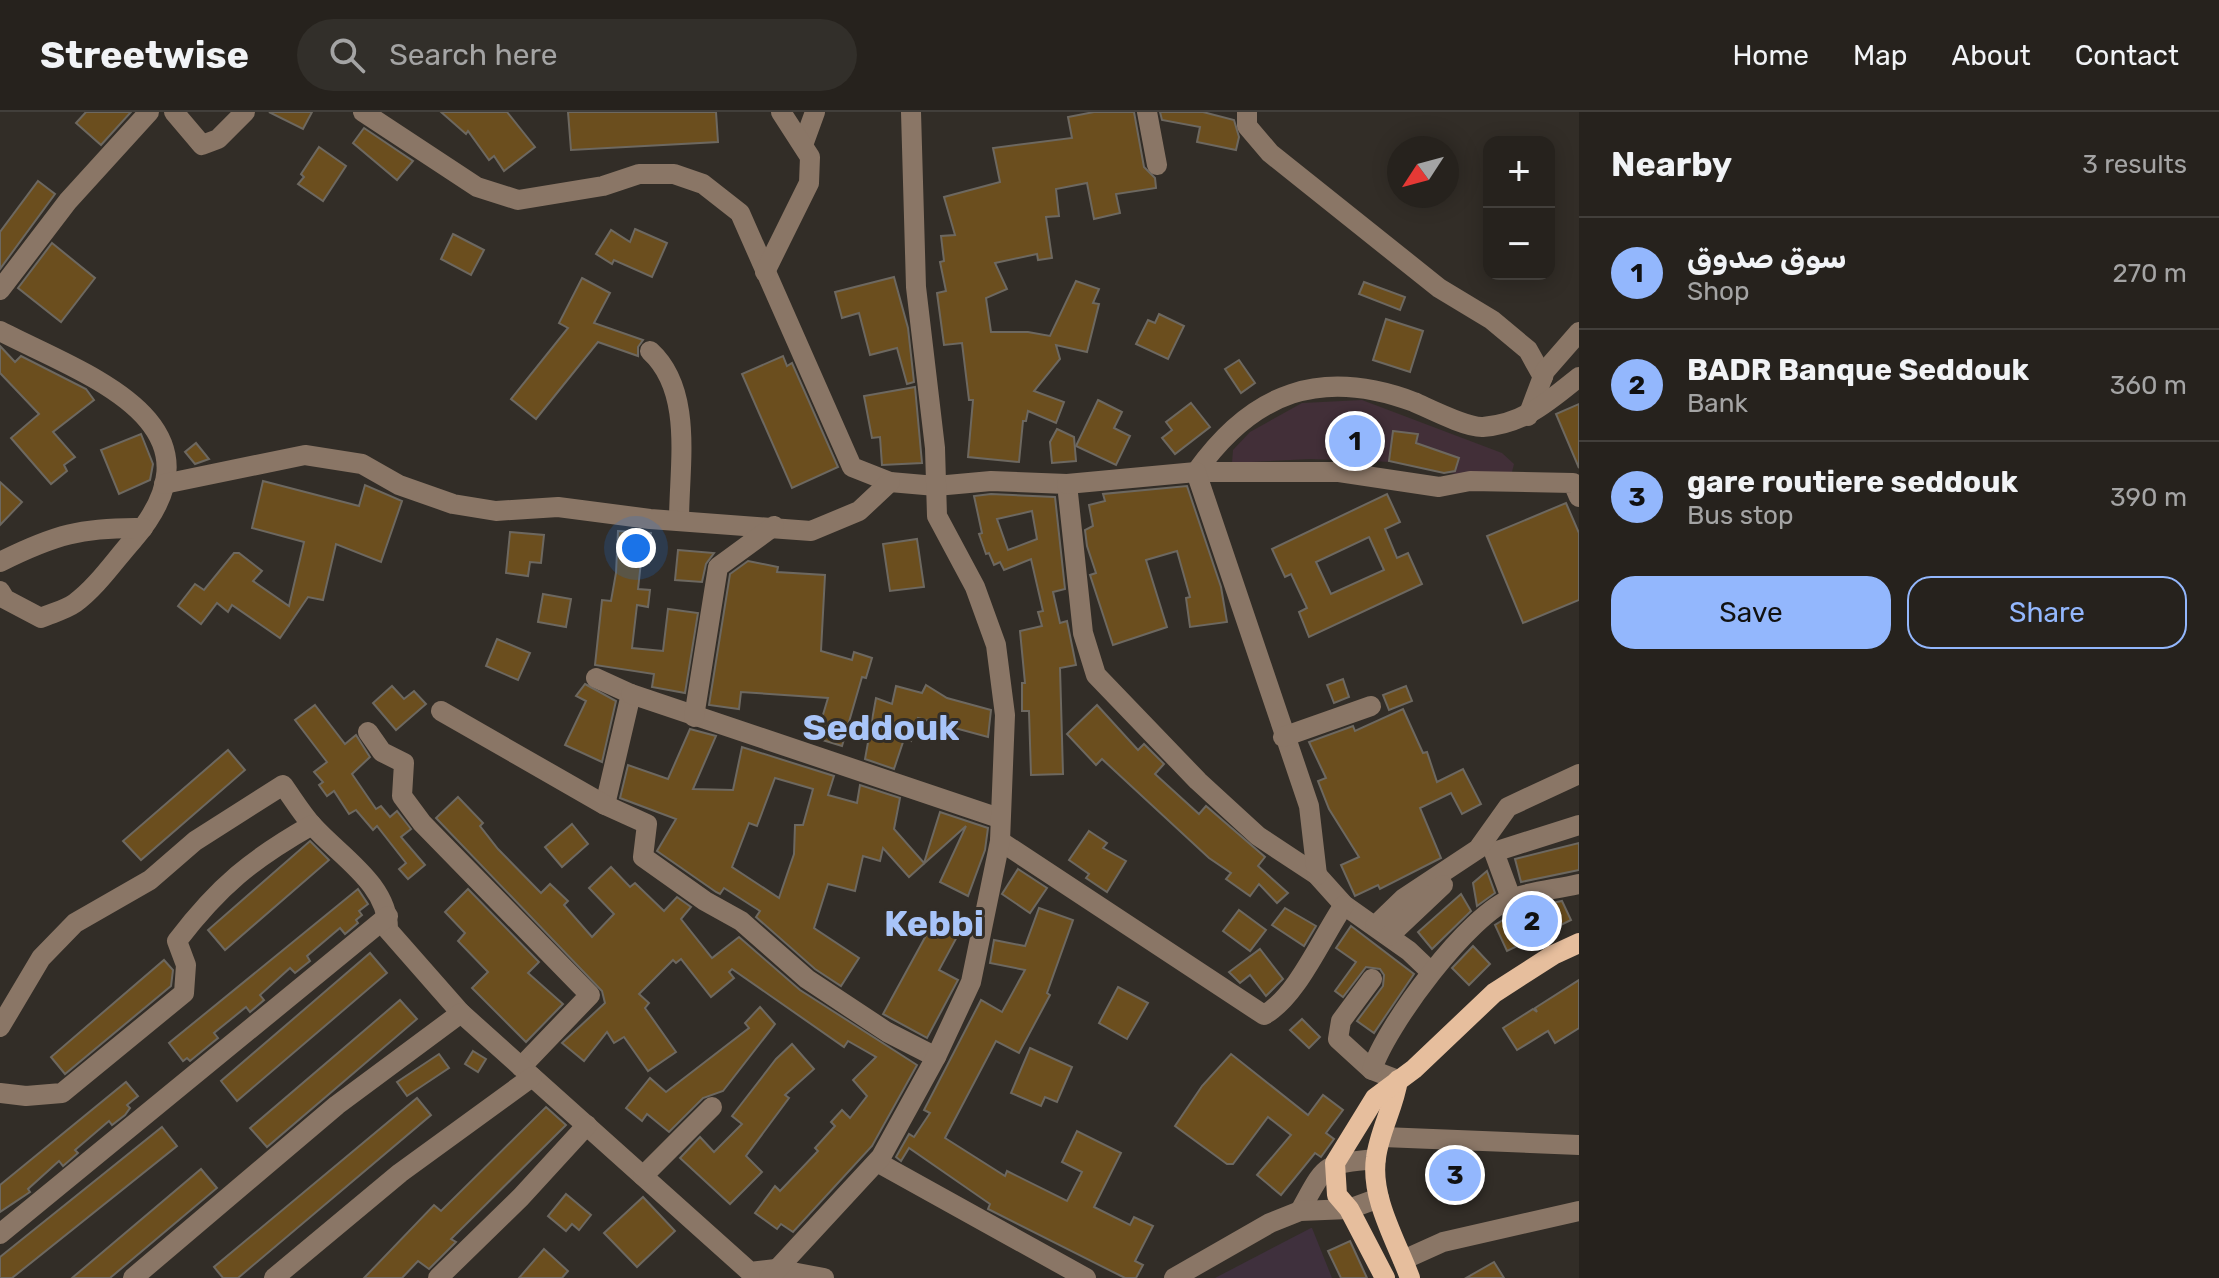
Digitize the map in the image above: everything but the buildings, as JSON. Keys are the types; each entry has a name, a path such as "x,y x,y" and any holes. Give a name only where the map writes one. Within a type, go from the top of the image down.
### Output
{"main road":[{"path":"1385,1278 1349,1209 1337,1195 1335,1163 1375,1098 1494,993 1543,961 1579,943"},
{"path":"1398,1080 1395,1102 1376,1159 1379,1198 1407,1269"}],"street":[{"path":"0,290 68,201 149,112"},
{"path":"174,112 202,145 218,139 245,112"},
{"path":"363,112 477,187 518,200 603,186 639,174 674,174 703,184 740,213 852,467 890,482 936,486 991,481 1067,484 1196,472 1339,472 1439,487 1470,481 1577,487"},
{"path":"765,272 809,183 810,157 781,112"},
{"path":"803,145 815,112"},
{"path":"773,1274 877,1162 936,1057 971,982 1000,841 1005,715 996,645 975,587 937,516 933,424 916,287 911,112"},
{"path":"1147,112 1157,165"},
{"path":"1247,112 1247,126 1270,153 1439,288 1492,320 1528,350 1543,377"},
{"path":"0,331 111,385 150,420 167,462 163,493 143,528 74,603 41,618 5,599 0,591"},
{"path":"1527,418 1543,377 1579,332"},
{"path":"650,351 664,364 680,406 679,521"},
{"path":"1196,472 1217,442 1239,421 1285,397 1339,384 1386,391 1480,427 1527,418 1579,377"},
{"path":"164,484 305,455 362,464 399,485 453,504 496,511 558,507 679,521 811,531 859,511 890,482"},
{"path":"1196,472 1283,737 1309,806 1317,875"},
{"path":"1067,484 1083,633 1096,675 1198,781 1248,827 1317,875 1344,905 1382,931 1431,972"},
{"path":"694,717 718,567 774,526"},
{"path":"0,562 44,540 95,527 143,528"},
{"path":"596,678 694,717 999,818"},
{"path":"605,805 631,694"},
{"path":"1283,737 1371,706"},
{"path":"441,711 605,805 647,824 643,857 656,868 741,921 807,979 887,1032 936,1057"},
{"path":"274,1278 527,1072 590,995 422,823 402,796 404,763 382,752 368,732"},
{"path":"1382,931 1404,898 1478,849 1508,807 1579,774"},
{"path":"0,1027 41,958 75,923 150,880 195,841 283,785 312,825 367,878 388,916 388,930 461,1013 750,1272 824,1278"},
{"path":"0,1093 26,1096 62,1093 153,1021 184,993 186,965 177,941 199,913 258,855 312,825"},
{"path":"1382,931 1443,885 1494,852 1579,825"},
{"path":"1000,841 1264,1015 1275,1009 1293,987 1344,905"},
{"path":"1494,852 1511,898"},
{"path":"1372,1070 1378,1049 1447,952 1511,898 1579,884"},
{"path":"0,1234 388,916"},
{"path":"1372,979 1341,1021 1338,1039 1372,1070 1398,1080"},
{"path":"133,1278 337,1105 461,1013"},
{"path":"643,1176 712,1107"},
{"path":"438,1278 521,1197 587,1125"},
{"path":"1383,1137 1579,1145"},
{"path":"1300,1211 1319,1177 1335,1163 1376,1159"},
{"path":"877,1162 1086,1278"},
{"path":"1174,1278 1270,1223 1300,1211 1349,1209 1379,1198"},
{"path":"1407,1269 1443,1242 1579,1211"}],"shaded area":[{"path":"1362,400 1502,453 1514,464 1511,476 1462,475 1393,462 1310,459 1232,463 1233,450 1250,432 1302,403"},
{"path":"1311,1228 1332,1278 1215,1278"}],"place":[{"name":"سوق صدوق","path":"1355,441"},
{"name":"BADR Banque Seddouk","path":"1532,921"},
{"name":"gare routiere seddouk","path":"1455,1175"}],"district":[{"name":"Seddouk","path":"881,727"},
{"name":"Kebbi","path":"934,923"}]}
